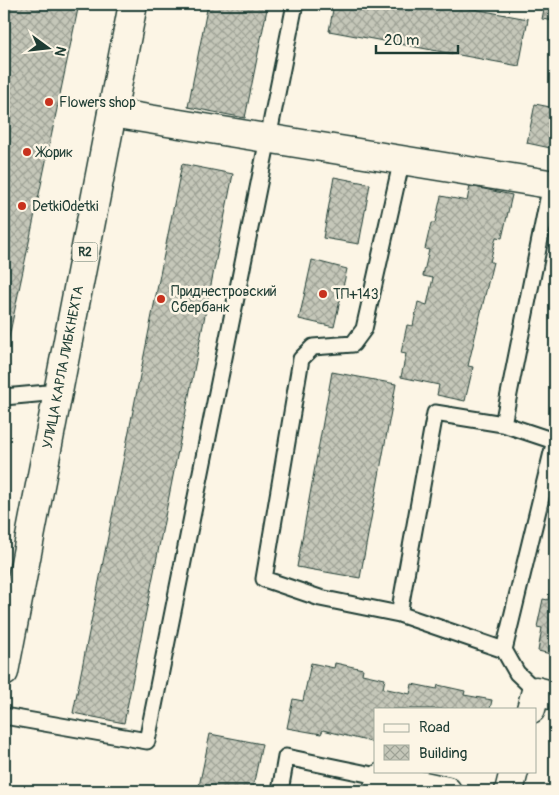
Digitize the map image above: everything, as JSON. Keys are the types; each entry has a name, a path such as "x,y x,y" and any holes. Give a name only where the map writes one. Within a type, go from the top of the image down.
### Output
{"main road":[{"name":"УЛИЦА КАРЛА ЛИБКНЕХТА","path":"4,672 133,4"},
{"path":"112,113 553,184"},
{"path":"509,791 514,772"},
{"path":"380,784 447,791"}],"lane":[{"path":"4,716 147,741 296,4"},
{"path":"402,159 364,329 353,344 312,347 301,359 264,579 320,598 399,614 504,650"},
{"path":"503,424 553,184"},
{"path":"4,397 58,392"},
{"path":"399,614 435,413 503,424 555,440 504,650 517,674 541,699"},
{"path":"280,791 286,757 380,784"}],"building":[{"path":"7,4 79,4 8,342 4,342 4,22"},
{"path":"208,4 268,4 245,118 188,107"},
{"path":"334,4 446,4 528,19 519,66 329,31"},
{"path":"545,4 555,4 555,21 542,19"},
{"path":"535,104 555,108 555,149 527,143"},
{"path":"182,164 233,174 124,723 73,713"},
{"path":"334,177 370,184 359,244 323,238"},
{"path":"470,186 512,195 502,238 496,237 490,262 493,262 468,366 473,367 465,401 437,395 439,385 401,377 406,354 401,353 407,325 413,326 418,302 427,305 433,278 423,276 429,250 425,249 431,223 435,223 441,196 467,201"},
{"name":"ТП+143","path":"312,260 347,269 334,327 299,319"},
{"path":"332,372 396,384 360,578 297,567"},
{"path":"553,577 555,577 555,655 538,651 542,628 537,627 543,599 548,600"},
{"path":"311,663 334,668 335,663 363,669 362,674 385,679 383,688 410,694 412,684 437,689 438,685 465,691 464,695 492,700 490,708 374,708 374,743 323,730 321,734 287,728 293,699 303,701"},
{"path":"210,734 262,744 252,791 198,791"}],"place":[{"name":"Flowers shop","path":"49,102"},
{"name":"Жорик","path":"27,152"},
{"name":"DetkiOdetki","path":"22,206"},
{"name":"ТП+143","path":"323,294"},
{"name":"Приднестровский Сбербанк","path":"161,299"}]}
